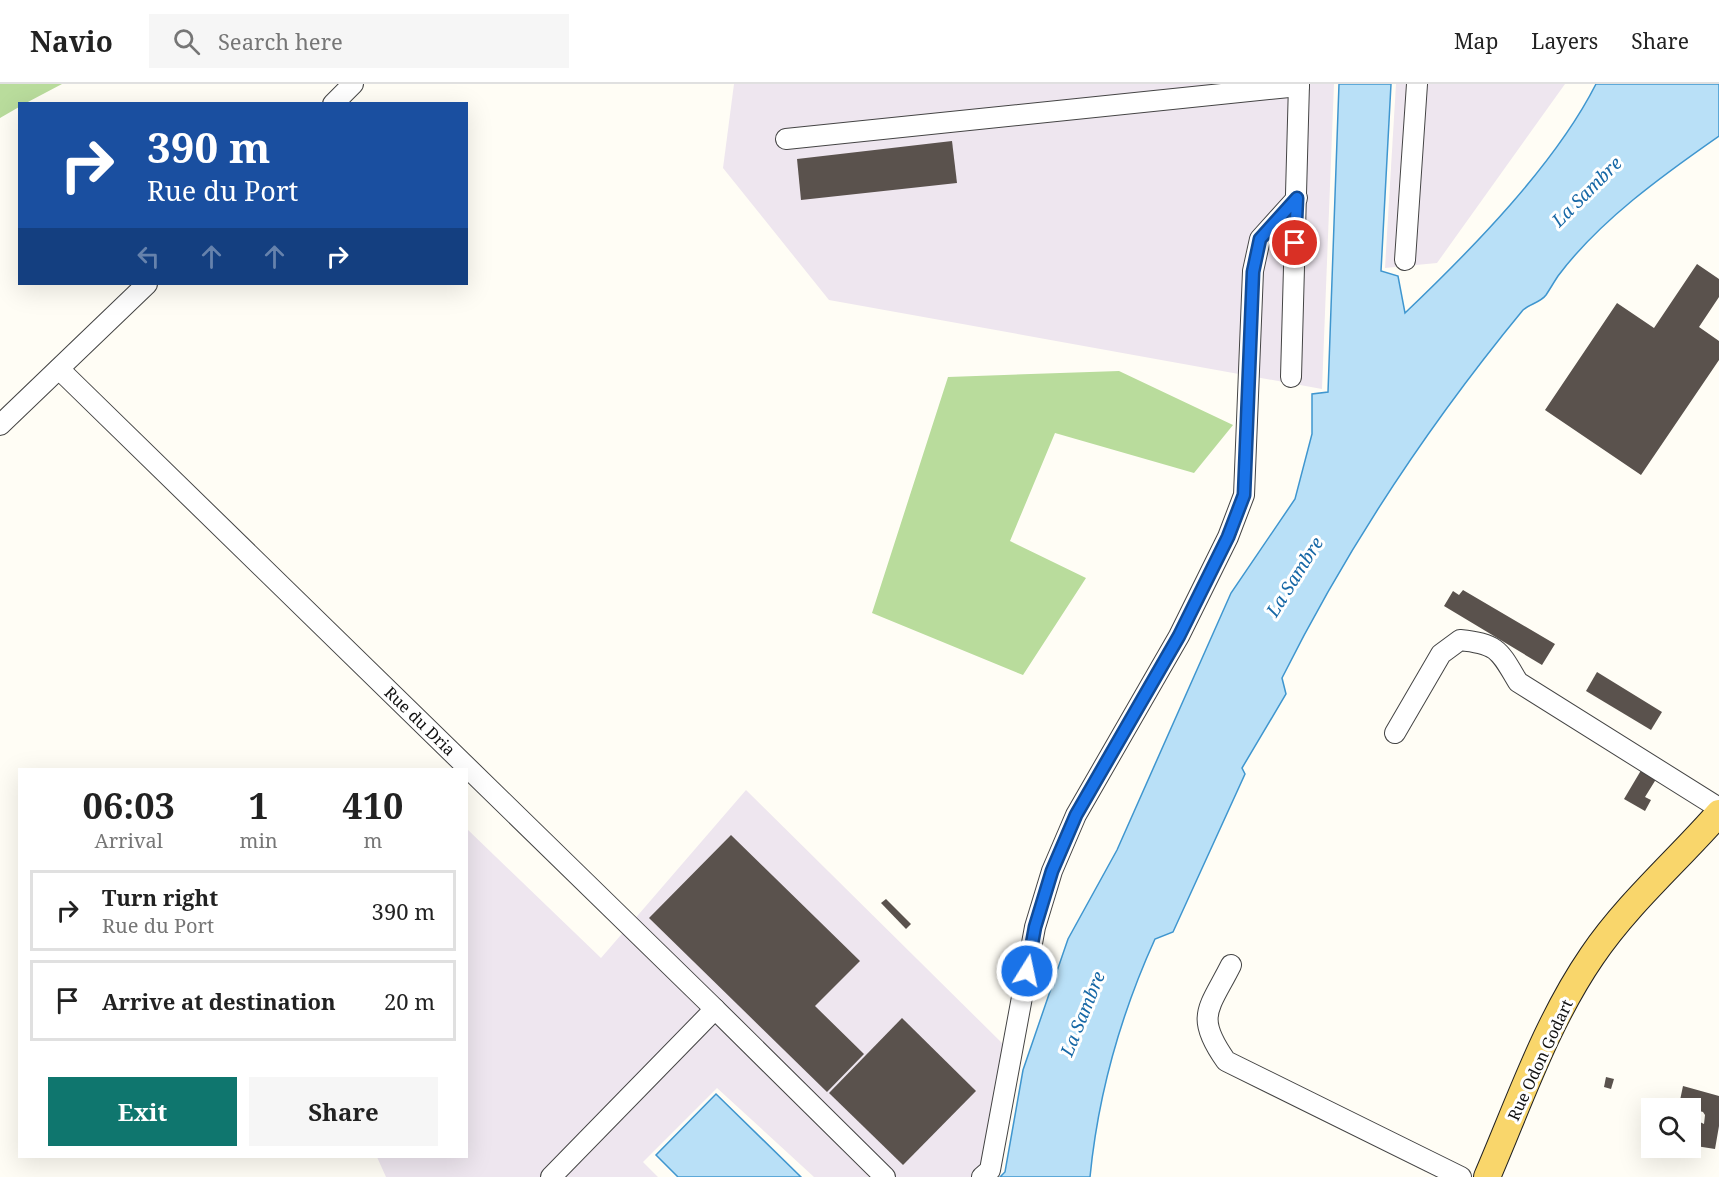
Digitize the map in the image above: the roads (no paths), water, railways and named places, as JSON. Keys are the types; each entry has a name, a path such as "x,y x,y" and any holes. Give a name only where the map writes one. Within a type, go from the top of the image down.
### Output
{"main road":[{"name":"Rue Odon Godart","path":"1487,1177 1552,1026 1592,956 1628,911 1719,810"},
{"name":"Rue Odon Godart","path":"1503,1177 1562,1033 1599,972 1643,914 1719,835"}],"street":[{"path":"335,102 353,84"},
{"path":"1405,260 1417,84"},
{"path":"786,139 1299,85 1291,376"},
{"path":"982,1177 990,1170 1035,927 1052,871 1076,815 1179,636 1228,537 1244,495 1253,272 1260,239 1297,198"},
{"path":"0,425 146,285"},
{"name":"Rue du Dria","path":"59,369 885,1177"},
{"path":"1395,733 1441,654 1460,640 1484,642 1500,653 1518,682 1719,810"},
{"path":"1231,965 1206,1014 1210,1038 1226,1061 1461,1177"},
{"path":"551,1177 715,1009"}],"water":[{"name":"La Sambre","path":"1339,84 1391,84 1381,271 1398,276 1405,313 1510,205 1558,145 1579,115 1596,84 1719,84 1719,136 1654,183 1612,218 1574,256 1546,295 1523,310 1455,397 1362,534 1307,629 1282,678 1286,694 1242,768 1245,774 1173,932 1155,939 1143,967 1122,1026 1105,1085 1090,1177 1000,1177 1005,1172 1023,1070 1068,939 1117,850 1231,593 1295,499 1312,434 1312,394 1328,392"},
{"path":"716,1094 801,1177 678,1177 656,1155"}]}
